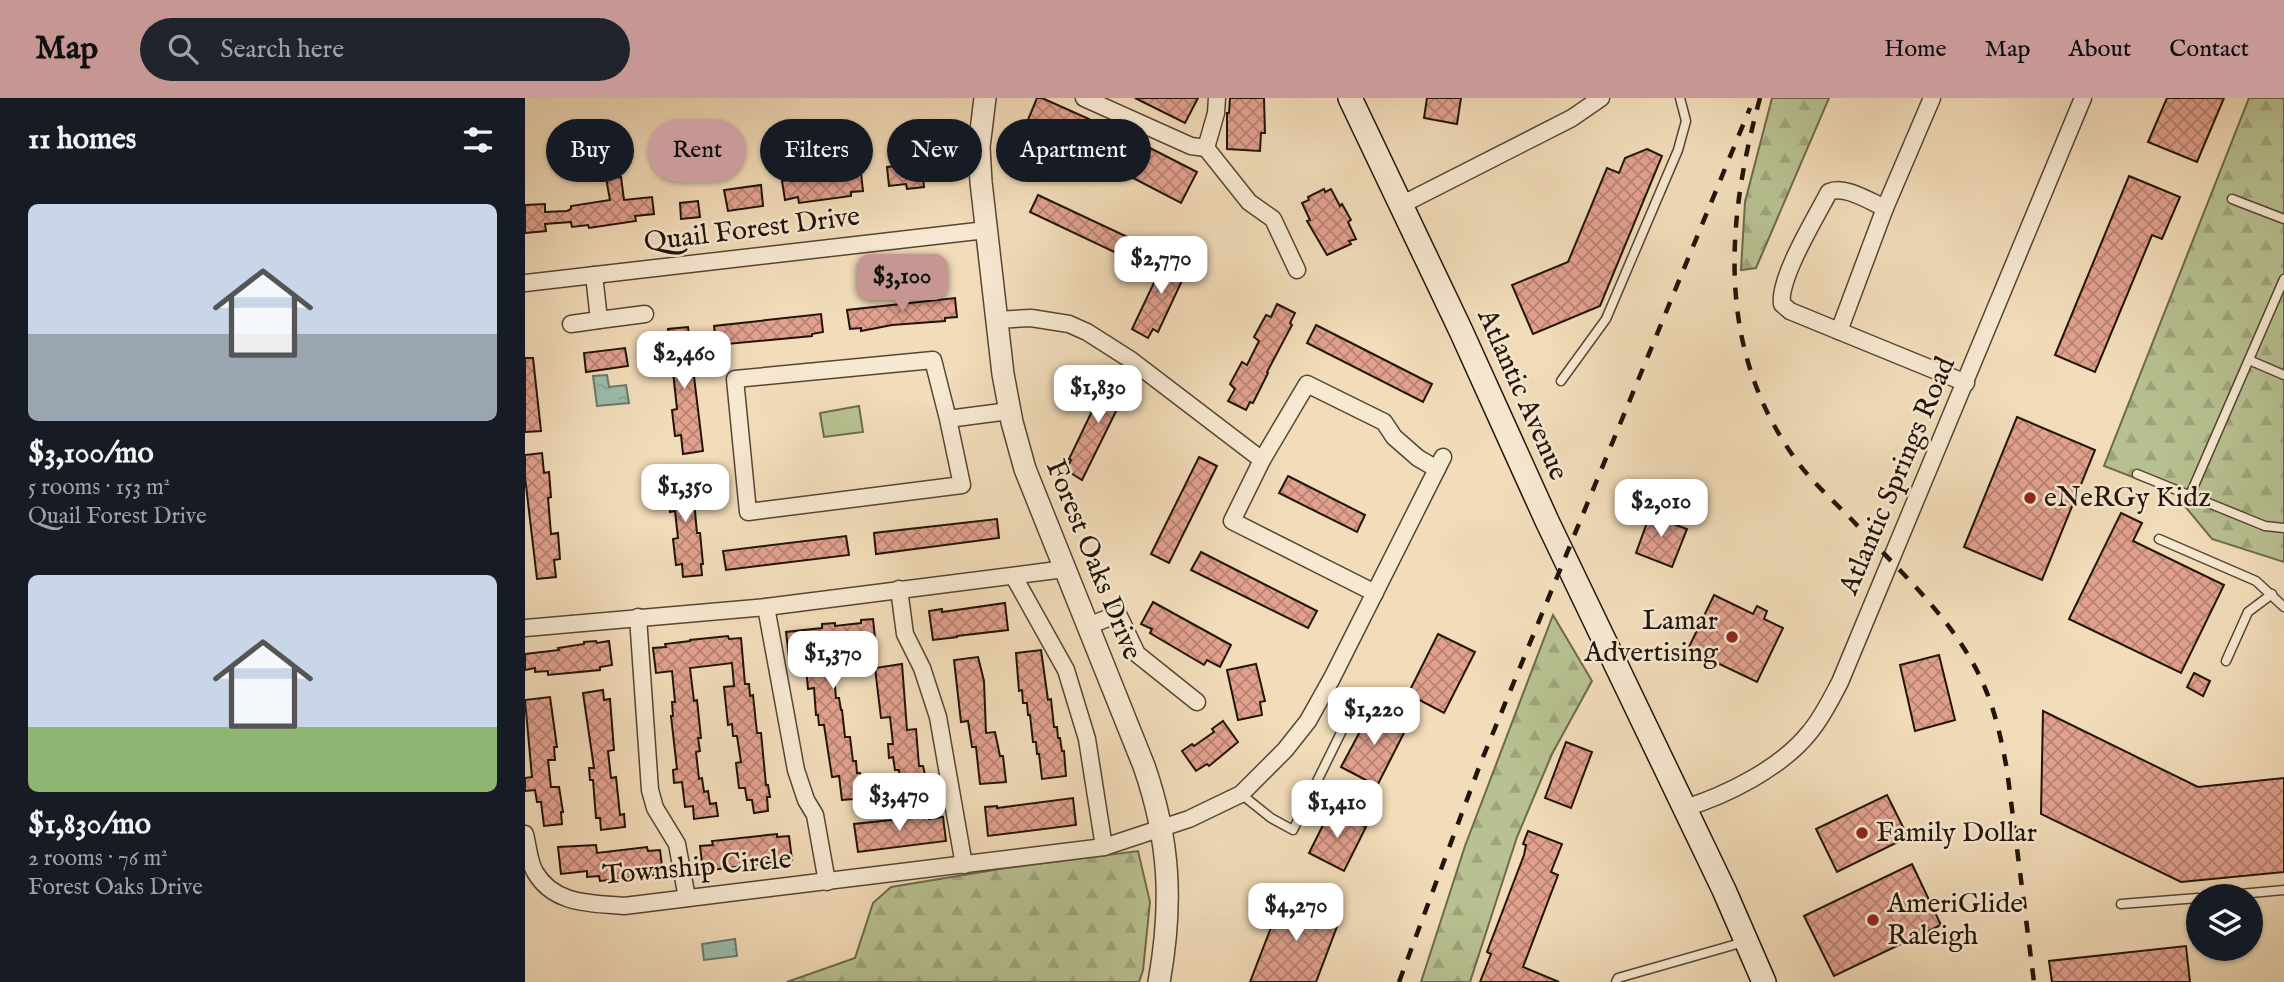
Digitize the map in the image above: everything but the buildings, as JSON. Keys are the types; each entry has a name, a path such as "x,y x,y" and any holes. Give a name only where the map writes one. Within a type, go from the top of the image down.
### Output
{"main road":[{"name":"Atlantic Avenue","path":"1350,98 1547,522 1685,808 1764,982"}],"street":[{"name":"Forest Oaks Drive","path":"985,98 979,147 996,320 1009,411 1025,468 1144,766 1162,827 1167,860 1168,915 1159,982"},
{"path":"1084,98 1191,146 1206,148 1249,202 1273,219 1297,270"},
{"path":"1206,148 1216,113 1217,98"},
{"path":"1401,205 1571,118 1601,98"},
{"path":"1839,331 1885,208 1932,98"},
{"name":"Atlantic Springs Road","path":"1685,808 1716,797 1764,771 1809,734 1824,712 1840,682 2083,98"},
{"path":"1885,208 1844,190 1835,189 1829,192 1786,279 1781,295 1782,304 1790,311 1966,383"},
{"name":"Quail Forest Drive","path":"525,283 986,230"},
{"path":"594,275 599,320"},
{"path":"571,324 645,314"},
{"path":"996,320 1031,318 1069,324 1087,332 1131,360 1262,460 1232,521 1375,593"},
{"path":"933,360 949,419 961,485 748,512 735,379 933,360"},
{"name":"Township Circle","path":"525,834 533,870 546,887 560,897 586,903 624,906 1104,847 1189,819 1241,794 1285,750 1308,721 1440,463 1418,458 1394,438 1384,422 1307,384 1262,460"},
{"path":"949,419 1009,411"},
{"path":"525,628 765,607 1065,569"},
{"path":"1014,577 1066,670 1087,739 1104,847"},
{"path":"899,589 905,634 922,668 938,717 964,865"},
{"path":"765,607 796,770 806,800 815,815 827,882"},
{"path":"1088,626 1118,614 1137,654 1197,702"},
{"path":"638,617 650,790 655,808 677,844 687,898"}],"lane":[{"path":"1561,381 1606,319 1678,150 1686,121 1680,98"},
{"path":"2232,199 2284,219"},
{"path":"2190,495 2284,279"},
{"path":"2249,360 2284,374"},
{"path":"2137,474 2265,526 2284,528"},
{"path":"2159,539 2256,581 2284,607"},
{"path":"2226,661 2248,612 2272,594"},
{"path":"1241,794 1271,818 1293,830 1360,694"},
{"path":"2263,892 2284,890"},
{"path":"2121,904 2186,899"},
{"path":"1616,982 1618,978 1643,970 1747,941"}],"green space":[{"path":"1772,98 1829,98 1756,268 1741,270 1745,202"},
{"path":"2249,98 2284,98 2284,562 2212,539 2174,493 2104,466"},
{"path":"859,406 863,432 824,437 820,413"},
{"path":"1553,615 1592,681 1552,754 1517,837 1470,982 1421,982 1465,846"},
{"path":"1138,851 1150,902 1143,970 1139,982 787,982 855,958 873,903 891,887 1006,868"}],"water":[{"path":"607,375 609,387 626,385 629,403 597,406 593,376"},
{"path":"735,939 737,956 704,960 702,944"}],"railway":[{"path":"1760,98 1748,146 1735,240 1735,287 1741,333 1753,378 1772,422 1799,464 1927,600 1974,664 1995,718 2007,770 2034,982"},
{"path":"1399,982 1481,762 1750,108"}],"place":[{"name":"eNeRGy Kidz","path":"2030,498"},
{"name":"Lamar Advertising","path":"1732,637"},
{"name":"Family Dollar","path":"1862,833"},
{"name":"AmeriGlide Raleigh","path":"1873,920"}]}
